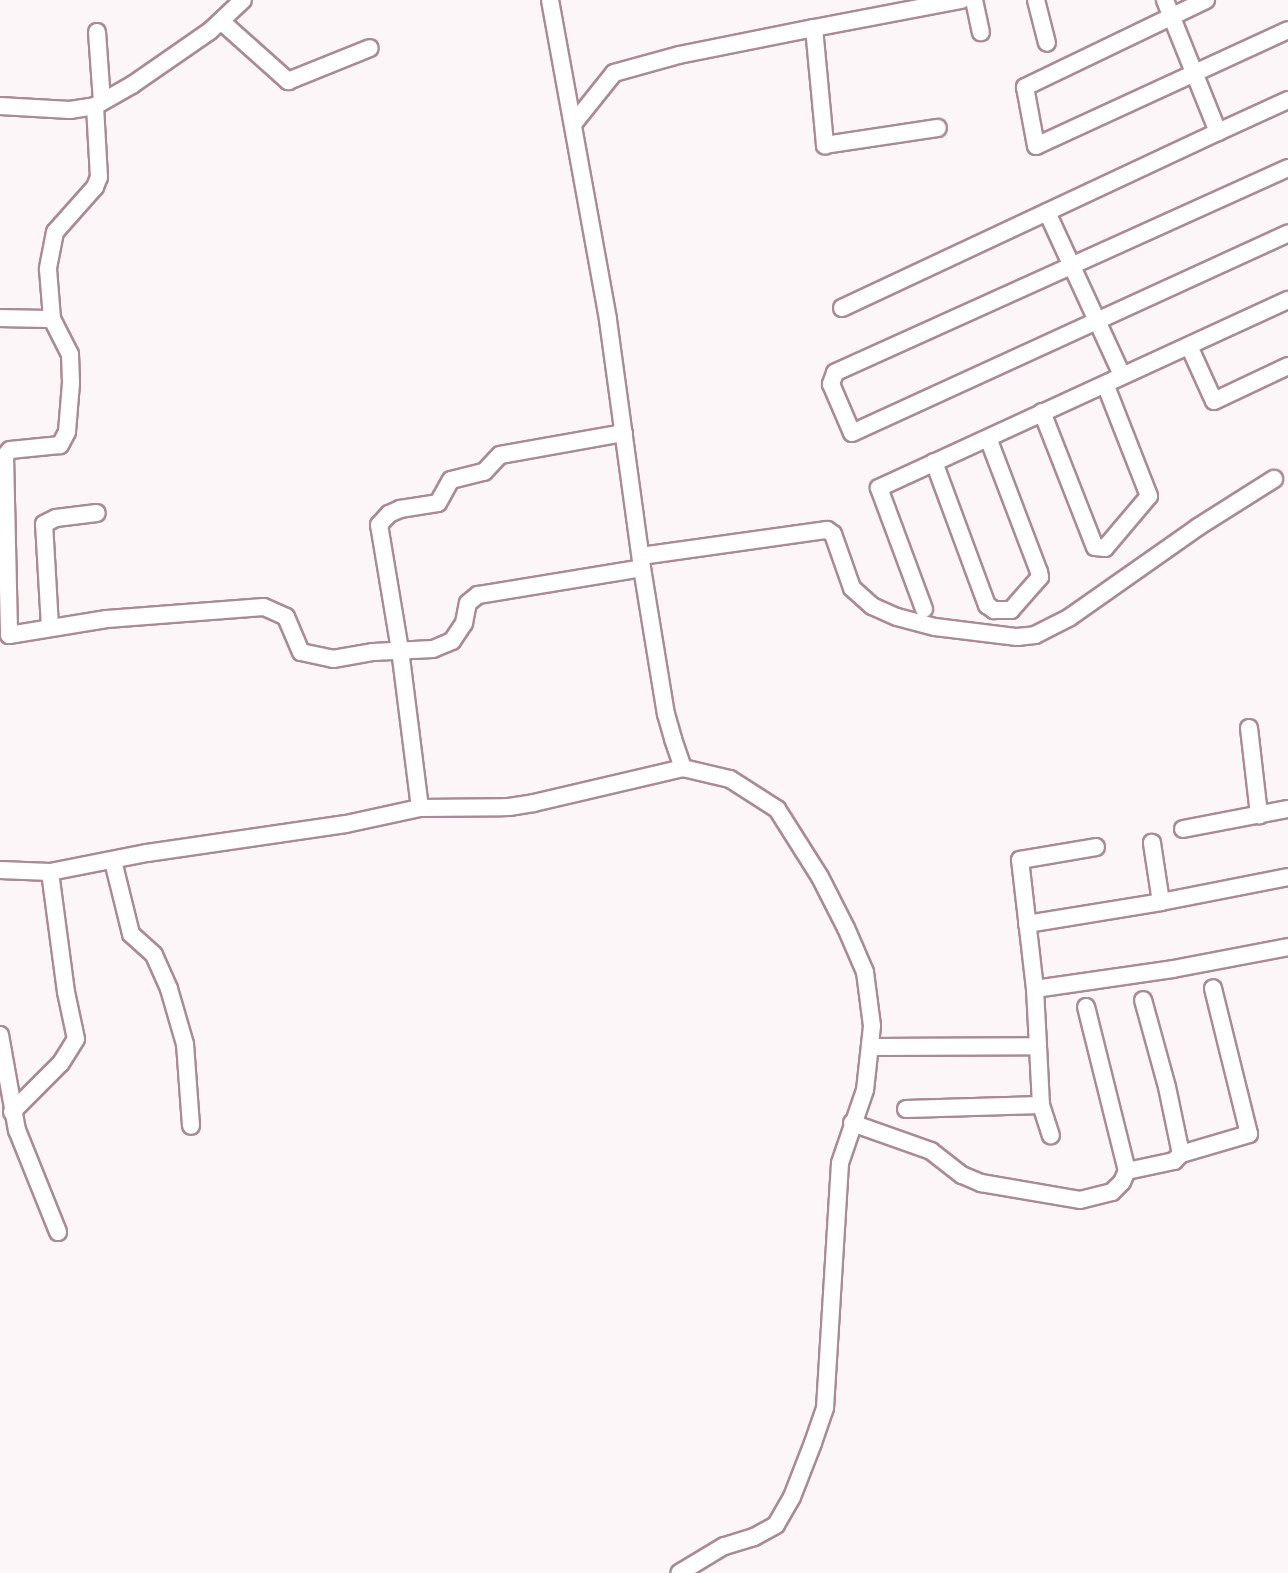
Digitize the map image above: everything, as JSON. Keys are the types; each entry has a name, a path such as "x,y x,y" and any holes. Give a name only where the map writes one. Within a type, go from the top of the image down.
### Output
{"street":[{"path":"0,106 70,110 99,104 222,22 243,0"},
{"path":"550,0 574,122 666,714 683,768"},
{"path":"574,122 614,74 679,55 961,0"},
{"path":"974,0 981,32"},
{"path":"1036,0 1047,43"},
{"path":"1165,0 1218,132"},
{"path":"1206,0 1025,87 1036,146 1288,30"},
{"path":"222,22 288,81 370,48"},
{"path":"814,28 825,145 938,128"},
{"path":"97,32 99,177 95,187 62,223 51,243 48,290 52,319 70,354 69,424 64,441 60,444 10,450 5,456 4,636 50,627 264,607 286,617 301,652 333,659 400,650 433,649 452,641 464,623 468,603 478,595 641,562 827,530 833,534 851,585 872,606 897,617 935,627 1017,637 1035,635 1070,617 1208,520 1274,479"},
{"path":"842,308 1288,100"},
{"path":"1288,168 835,373 831,384 852,433 1288,233"},
{"path":"1047,212 1122,375"},
{"path":"924,608 879,488 1288,300"},
{"path":"0,318 52,319"},
{"path":"1188,346 1214,401 1288,366"},
{"path":"1042,412 1095,547 1105,548 1149,496 1105,384"},
{"path":"420,808 400,650 379,525 383,518 400,509 438,503 452,480 484,472 500,455 624,433"},
{"path":"934,462 987,605 994,610 1012,610 1040,577 988,438"},
{"path":"50,627 44,524 56,518 97,513"},
{"path":"1249,728 1259,815"},
{"path":"0,870 50,872 346,824 420,808 509,807 683,768 730,779 777,809 820,877 865,972 872,1047 865,1090 840,1163 825,1408 792,1497 776,1525 764,1533 724,1546 679,1573"},
{"path":"1183,829 1288,809"},
{"path":"1152,843 1161,902"},
{"path":"1051,1135 1041,1105 1042,1077 1035,989 1020,860 1096,847"},
{"path":"113,861 131,934 153,955 169,989 185,1044 191,1126"},
{"path":"12,1112 61,1063 76,1039 66,992 50,872"},
{"path":"1027,923 1161,902 1288,877"},
{"path":"1035,989 1173,970 1288,947"},
{"path":"1127,1171 1174,1161 1181,1154 1250,1134 1213,988"},
{"path":"1143,1000 1167,1087 1181,1154"},
{"path":"852,1124 926,1148 970,1180 998,1188 1091,1199 1118,1188 1127,1171 1086,1007"},
{"path":"0,1035 12,1112 25,1152 58,1232"},
{"path":"872,1047 1038,1046"},
{"path":"906,1108 1041,1105"}]}
